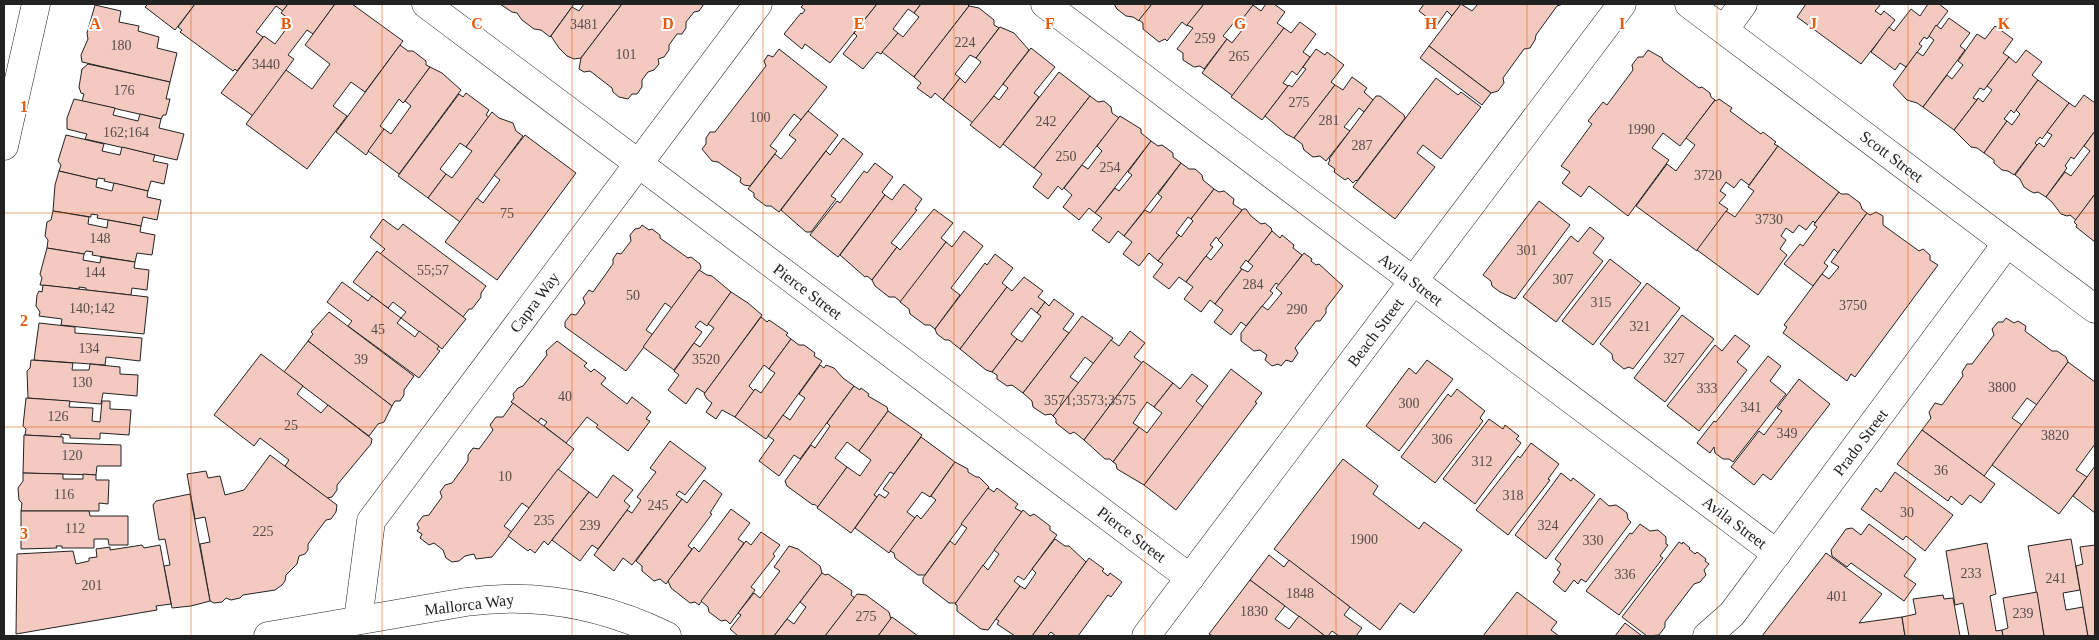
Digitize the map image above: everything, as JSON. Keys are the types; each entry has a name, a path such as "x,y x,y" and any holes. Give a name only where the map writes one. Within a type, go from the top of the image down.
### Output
{"street":[{"path":"4,146 36,4"},
{"name":"Pierce Street","path":"426,4 1190,578"},
{"name":"Capra Way","path":"358,620 371,521 758,4"},
{"name":"Avila Street","path":"1045,4 1777,554"},
{"name":"Beach Street","path":"1146,636 1622,4"},
{"name":"Scott Street","path":"1689,4 2095,309"},
{"path":"1724,30 1743,4"},
{"name":"Prado Street","path":"1707,636 1729,625 1777,554 2007,243"},
{"name":"Mallorca Way","path":"268,636 494,598 552,600 613,614 642,624 667,636"}],"building":[{"path":"148,4 195,4 175,30 145,7"},
{"path":"195,4 288,4 283,11 276,6 256,32 263,37 237,71 235,69 233,71 180,32 182,30 178,27"},
{"path":"288,4 335,4 313,34 307,30 288,55 294,59 253,116 221,93 264,36 275,44 292,21 281,13"},
{"path":"335,4 352,4 403,41 365,92 351,82 333,106 347,116 307,169 246,124 286,70 312,89 330,64 305,45"},
{"path":"500,4 574,4 550,37 541,30 534,29 522,20 517,13"},
{"path":"584,4 622,4 581,58 574,59 567,56 559,48 551,36 572,7 579,11"},
{"path":"622,4 704,4 686,22 686,28 682,34 677,34 669,45 669,50 664,57 658,59 659,64 654,70 648,72 642,80 642,87 637,94 632,94 628,99 619,97 613,92 612,88 590,71 584,72 579,69 581,58"},
{"path":"804,4 877,4 830,63 805,44 802,49 784,34 805,10 801,7"},
{"path":"877,4 921,4 914,13 908,9 893,29 898,33 881,54 877,52 863,69 843,54 857,36 854,33"},
{"path":"921,4 967,4 969,6 914,77 882,52 898,33 903,37 919,17 914,13"},
{"path":"1114,4 1152,4 1139,21 1133,17 1126,16"},
{"path":"1152,4 1204,4 1187,26 1182,22 1167,41 1165,39 1159,42 1143,29 1143,23 1139,20"},
{"path":"1204,4 1254,4 1240,23 1236,20 1223,36 1227,39 1204,69 1200,66 1194,67 1183,60 1183,53 1177,49 1193,28 1187,25"},
{"path":"1266,4 1274,4 1285,12 1277,23 1284,28 1233,96 1202,73 1227,39 1232,43 1246,25 1240,22 1253,5 1261,11"},
{"path":"1424,4 1462,4 1452,16 1447,11 1437,25 1419,11"},
{"path":"1461,4 1472,11 1478,4 1563,4 1557,6 1536,35 1530,48 1524,49 1503,78 1504,83 1498,91 1491,93 1429,46"},
{"path":"1806,4 1881,4 1875,11 1881,15 1884,11 1895,20 1861,64 1797,17"},
{"path":"1928,4 1939,4 1948,11 1927,39 1924,37 1919,44 1922,46 1906,67 1900,63 1895,70 1871,52 1889,27 1894,31 1911,9 1920,16"},
{"path":"95,5 121,11 119,22 139,26 138,31 159,37 157,48 177,53 170,82 82,62 81,55 88,39 87,33"},
{"path":"969,6 979,8 994,20 994,25 999,28 976,58 970,55 955,74 960,78 943,100 935,93 931,98 917,88 921,83 914,77"},
{"path":"1949,18 1970,33 1960,46 1965,50 1923,107 1907,100 1893,85 1917,52 1923,56 1934,40 1929,36 1936,25 1941,29"},
{"path":"1300,22 1316,34 1303,52 1310,57 1297,75 1292,71 1283,83 1288,86 1262,120 1231,97 1284,28 1291,33"},
{"path":"1995,26 2013,39 2003,53 2009,57 1984,90 1980,88 1973,98 1977,100 1954,130 1923,107 1947,75 1952,79 1963,65 1958,61 1977,34 1985,39"},
{"path":"1000,27 1014,33 1029,50 973,123 943,100 960,78 965,83 981,62 976,58"},
{"path":"400,45 408,51 413,51 426,61 426,65 430,67 405,101 403,103 399,99 380,126 384,129 366,155 336,132"},
{"path":"1429,46 1491,93 1482,105 1420,58"},
{"path":"1031,48 1055,67 1034,93 1039,97 1000,148 970,125 994,96 999,100 1008,88 1003,84"},
{"path":"779,49 827,87 801,120 794,114 770,146 777,151 750,186 744,185 740,182 741,178 718,162 712,161 702,149 710,132 715,132 766,66 764,61 768,55 773,57"},
{"path":"1316,49 1325,55 1327,52 1344,65 1331,82 1335,85 1294,138 1286,134 1265,116 1288,86 1292,87 1306,69 1303,67"},
{"path":"1648,50 1662,58 1663,61 1699,88 1702,87 1715,100 1680,146 1663,133 1652,148 1669,160 1628,216 1589,186 1581,197 1562,183 1570,172 1561,166 1592,124 1588,121 1603,102 1607,105 1633,70 1632,65 1638,57 1643,57"},
{"path":"2026,50 2042,62 2032,75 2038,80 2014,113 2011,110 2004,119 2007,121 1984,153 1977,148 1971,147 1954,130 1978,98 1983,102 1992,90 1987,86 2009,57 2016,63"},
{"path":"88,64 170,82 166,99 170,99 166,115 163,115 161,119 82,101 84,94 81,93 79,87 82,69"},
{"path":"430,67 442,73 461,90 399,174 368,151 384,129 391,134 411,106 405,101"},
{"path":"1059,72 1090,96 1034,168 1003,144"},
{"path":"1352,77 1367,88 1364,92 1373,100 1364,112 1359,108 1344,127 1350,131 1326,161 1320,156 1313,157 1294,138 1335,85 1343,90"},
{"path":"1436,78 1458,95 1461,92 1481,107 1441,159 1423,145 1417,153 1435,167 1395,219 1353,187"},
{"path":"2038,80 2069,103 2042,139 2040,137 2035,143 2037,145 2014,175 2002,170 1994,163 1994,160 1984,153 2007,121 2012,125 2020,114 2016,110"},
{"path":"466,93 489,110 486,115 489,117 466,147 460,143 440,169 446,174 428,198 398,176 459,94 463,97"},
{"path":"2084,95 2095,103 2095,131 2074,159 2071,157 2065,166 2067,168 2046,197 2038,192 2030,191 2024,187 2020,179 2015,175 2039,143 2044,147 2052,135 2047,132 2069,103 2075,107"},
{"path":"1090,96 1098,102 1104,101 1111,107 1112,113 1119,118 1062,190 1058,186 1048,199 1033,187 1042,174 1034,168"},
{"path":"1376,96 1380,96 1404,115 1405,118 1357,181 1353,183 1348,178 1345,180 1334,172 1335,169 1328,164 1329,159"},
{"path":"74,99 115,108 113,115 138,121 140,114 161,119 159,128 184,134 177,160 85,139 87,134 67,129 67,118"},
{"path":"1719,99 1732,108 1730,111 1761,134 1763,132 1776,142 1774,144 1778,146 1749,185 1741,179 1734,188 1726,182 1720,191 1726,195 1719,203 1728,209 1697,251 1636,206 1667,164 1676,171 1695,145 1686,138 1715,100"},
{"path":"808,111 838,135 779,212 771,206 766,206 754,197 754,193 748,189 775,154 781,159 796,140 789,135"},
{"path":"492,112 499,118 513,123 516,131 523,136 460,222 428,198 446,174 452,178 472,151 466,147"},
{"path":"1120,116 1141,129 1141,133 1151,141 1095,213 1089,208 1079,220 1063,207 1072,195 1064,188 1082,165 1088,169 1102,151 1097,146"},
{"path":"2095,131 2095,194 2076,220 2070,215 2061,214 2046,197 2065,172 2071,176 2090,151 2084,146"},
{"path":"66,135 104,144 102,151 120,155 122,147 155,155 153,161 168,164 164,184 151,181 148,191 104,181 105,179 98,178 97,180 59,171 61,165 58,161"},
{"path":"525,135 576,173 497,280 445,242 477,198 483,203 500,180 494,175"},
{"path":"843,138 863,154 831,196 836,199 811,232 806,232 781,210 826,151 830,155"},
{"path":"1151,141 1158,146 1162,145 1173,153 1173,157 1181,163 1124,236 1118,231 1109,243 1092,230 1102,218 1095,213 1115,188 1119,191 1132,175 1128,172"},
{"path":"1778,146 1839,192 1815,223 1813,221 1806,230 1799,225 1793,233 1786,228 1781,236 1786,240 1780,249 1787,255 1758,295 1697,250 1726,211 1735,217 1754,191 1748,187"},
{"path":"875,163 893,177 882,192 885,195 838,257 810,235 837,201 840,203 864,171 867,173"},
{"path":"1181,163 1189,169 1195,169 1202,175 1203,180 1214,189 1191,219 1188,217 1176,233 1179,235 1158,261 1149,253 1139,266 1123,254 1132,242 1124,236 1145,210 1150,213 1162,197 1158,194"},
{"path":"59,171 97,180 96,187 112,191 114,183 148,191 147,197 161,200 157,220 143,217 141,226 97,218 98,215 91,214 91,217 53,211 55,185"},
{"path":"904,184 922,199 915,209 917,210 891,243 897,247 872,280 867,276 865,277 840,255 885,195 892,200"},
{"path":"1214,189 1219,192 1224,191 1234,199 1233,204 1242,210 1219,240 1216,237 1210,245 1213,247 1186,282 1179,277 1169,289 1153,277 1163,264 1158,261 1179,235 1181,237 1193,221 1191,219"},
{"path":"1839,192 1841,194 1848,194 1860,203 1862,209 1867,213 1838,253 1834,249 1824,263 1828,266 1813,286 1784,264 1800,244 1803,246 1817,227 1814,225 1815,223"},
{"path":"2095,194 2095,242 2076,227 2077,225 2074,222"},
{"path":"1539,201 1570,225 1515,299 1492,286 1491,281 1483,275"},
{"path":"934,209 953,223 941,238 946,242 901,302 895,297 889,297 875,286 872,280 897,247 900,250"},
{"path":"1243,209 1246,209 1261,224 1265,223 1272,231 1248,262 1246,260 1240,268 1242,269 1215,304 1210,300 1201,312 1184,299 1193,287 1186,282 1206,256 1211,260 1223,245 1218,240"},
{"path":"53,211 89,217 88,224 107,228 108,220 141,226 140,232 155,235 152,255 137,253 135,262 92,255 93,252 86,251 84,254 47,248 48,240 45,236 47,222 51,220"},
{"path":"1876,212 1883,216 1883,225 1919,251 1923,249 1930,255 1930,260 1938,265 1855,377 1851,374 1847,381 1783,333 1787,327 1784,325 1822,274 1829,279 1839,267 1831,262 1867,213 1870,215"},
{"path":"383,219 398,230 403,224 486,286 472,309 469,309 463,317 380,254 385,249 370,237"},
{"path":"642,225 649,230 652,229 660,235 660,238 688,258 691,257 700,264 701,268 672,308 665,303 646,330 653,335 626,371 565,327 565,322 571,314 576,315 585,303 583,298 589,290 593,292 613,264 613,259 617,253 621,254 631,241 630,235"},
{"path":"1590,227 1604,238 1593,253 1603,261 1556,322 1523,297 1571,236 1578,242"},
{"path":"964,231 983,246 951,288 960,295 935,329 930,325 925,325 910,314 909,309 900,302 946,242 952,247"},
{"path":"1272,231 1280,238 1282,235 1302,255 1279,285 1276,283 1270,291 1273,293 1246,326 1241,322 1231,335 1214,322 1223,310 1215,304 1242,269 1248,272 1253,266 1248,262"},
{"path":"47,248 84,254 83,260 100,263 101,257 135,262 134,268 149,270 147,290 132,288 131,295 86,290 86,288 79,287 79,289 40,285 42,278 40,274"},
{"path":"377,251 466,319 442,349 401,318 406,312 393,302 388,308 353,282"},
{"path":"1304,253 1312,259 1311,261 1316,265 1319,264 1343,286 1326,308 1326,313 1320,321 1316,321 1295,348 1298,353 1292,362 1286,360 1281,366 1278,364 1272,366 1265,360 1267,355 1260,350 1254,351 1241,341 1241,333 1262,306 1268,310 1282,293 1276,288"},
{"path":"995,254 1013,268 1002,283 1007,287 960,349 949,340 945,340 937,334 935,329 985,263 987,265"},
{"path":"1610,259 1641,283 1593,345 1562,321"},
{"path":"699,270 712,276 731,292 707,326 700,321 695,327 702,332 674,370 643,347"},
{"path":"1024,277 1043,291 1038,297 1045,302 1037,313 1031,308 1011,334 1017,339 992,372 986,370 960,349 1007,287 1012,291"},
{"path":"342,282 368,301 372,296 401,318 397,323 415,337 419,331 439,346 437,349 440,351 419,378 348,326 352,321 327,302"},
{"path":"1647,283 1680,308 1633,369 1629,367 1624,369 1613,360 1612,354 1600,344"},
{"path":"43,285 148,297 144,334 61,325 62,319 39,316 40,312 36,306 37,295 39,291 42,292"},
{"path":"731,292 762,315 705,393 697,388 686,404 668,390 679,375 674,371 694,343 700,347 714,328 708,324"},
{"path":"1054,299 1074,314 1063,329 1069,333 1023,393 1012,385 1007,386 997,379 997,375 992,372 1017,339 1022,342 1041,316 1037,313 1045,302 1049,306"},
{"path":"329,312 414,376 404,390 404,395 400,401 395,401 392,406 308,341 313,334 311,332"},
{"path":"1682,315 1714,339 1665,402 1634,378"},
{"path":"1082,316 1113,338 1094,364 1085,357 1070,377 1079,383 1053,416 1051,414 1045,415 1033,407 1032,401 1023,393"},
{"path":"761,317 788,333 786,335 791,339 769,369 764,365 749,386 754,391 735,417 722,410 716,419 706,412 712,403 704,394"},
{"path":"2006,318 2014,323 2018,321 2026,326 2025,331 2052,351 2057,351 2066,357 2068,362 2037,405 2027,398 2012,418 2022,425 1984,476 1922,430 1931,418 1929,412 1935,403 1942,405 1963,376 1962,372 1967,364 1972,364 1994,335 1992,329 1998,322 2003,322"},
{"path":"39,323 75,327 75,333 142,338 140,361 106,357 105,365 34,360"},
{"path":"1130,331 1145,343 1134,357 1142,363 1084,440 1074,432 1070,434 1056,423 1056,419 1053,416 1111,340 1119,346"},
{"path":"1735,335 1750,346 1737,362 1747,370 1699,431 1667,406 1715,345 1722,351"},
{"path":"791,339 799,345 804,345 815,353 814,356 822,361 766,439 735,417 755,389 761,393 775,373 769,369"},
{"path":"308,341 392,406 384,422 378,424 369,436 284,372"},
{"path":"557,341 587,363 584,366 591,372 594,369 606,378 601,384 627,404 632,397 651,412 646,419 650,421 628,451 596,427 598,425 587,417 566,443 544,426 547,422 541,418 538,422 511,402 514,398 513,394 518,388 523,386 547,355 546,351"},
{"path":"261,354 303,386 297,394 321,413 328,405 372,439 371,444 337,485 337,490 332,497 327,498 285,466 289,460 260,438 254,446 214,415"},
{"path":"1768,356 1781,366 1770,381 1786,394 1733,462 1729,459 1723,459 1715,453 1714,447 1710,453 1697,443"},
{"path":"31,360 73,363 72,370 89,370 90,364 120,367 120,374 138,375 137,396 103,393 101,404 28,398 27,371 30,368"},
{"path":"1427,360 1453,379 1399,451 1366,426 1409,368 1416,374"},
{"path":"1143,361 1173,383 1154,407 1147,402 1133,423 1139,427 1113,462 1110,459 1105,459 1084,440"},
{"path":"2068,362 2095,382 2095,444 2076,470 2087,477 2059,514 1992,465"},
{"path":"820,365 824,368 826,365 834,368 854,386 800,459 794,455 779,476 759,461 774,440 768,436 783,415 790,420 805,398 799,394"},
{"path":"1231,369 1262,393 1255,402 1257,403 1176,510 1144,485"},
{"path":"1192,374 1208,386 1196,401 1203,407 1144,485 1117,469 1116,464 1113,462 1139,427 1147,433 1162,413 1154,407 1173,383 1180,389"},
{"path":"1799,379 1830,404 1771,480 1763,474 1754,485 1731,467 1759,431 1764,435 1782,411 1777,408"},
{"path":"854,386 860,390 861,388 869,394 868,396 887,407 888,411 859,451 847,442 835,458 847,467 818,507 787,486 785,481 811,445 815,448 830,426 827,423"},
{"path":"1457,389 1485,411 1480,418 1483,421 1435,483 1401,457 1448,394 1451,397"},
{"path":"26,398 70,401 69,407 93,408 92,421 100,422 102,401 110,401 110,409 131,410 129,435 100,433 100,439 70,438 70,435 61,434 61,437 25,435 26,429 23,426"},
{"path":"513,403 574,449 529,508 522,503 504,526 512,532 492,557 476,559 474,554 452,562 446,558 443,550 434,543 429,545 420,538 422,534 417,531 419,528 417,524 423,516 429,515 442,497 440,492 445,485 452,483 468,461 468,455 473,448 479,449 493,430 490,425 496,417 503,417"},
{"path":"888,411 922,435 894,474 890,472 874,495 877,497 851,533 817,508 847,467 860,476 871,460 859,451"},
{"path":"1489,419 1503,429 1505,425 1519,436 1516,439 1521,443 1475,504 1443,479"},
{"path":"1922,430 1995,484 1981,503 1970,495 1962,505 1951,496 1948,501 1897,464"},
{"path":"24,435 63,437 63,443 121,445 121,466 97,466 96,475 23,473"},
{"path":"921,437 955,462 930,497 922,492 907,512 915,518 889,553 855,528 879,494 885,498 889,493 883,489"},
{"path":"670,441 706,468 685,495 679,491 676,495 682,499 632,565 623,558 614,571 594,555 627,510 632,513 641,500 637,497 656,472 650,468"},
{"path":"1531,443 1559,464 1548,479 1550,480 1508,535 1476,510 1518,456 1520,458"},
{"path":"270,455 337,505 336,512 331,519 326,520 308,544 308,550 305,554 299,556 297,564 286,575 282,585 275,590 243,595 240,598 231,600 226,598 222,602 214,603 210,601 200,544 210,542 205,517 195,519 187,474 206,471 208,478 220,476 225,495 244,490"},
{"path":"1343,459 1378,486 1373,494 1419,529 1424,522 1462,550 1414,613 1400,603 1380,630 1274,549"},
{"path":"955,462 968,469 968,472 976,477 979,477 989,487 925,575 918,575 895,558 894,553 890,551 917,515 921,519 936,500 931,496"},
{"path":"2095,466 2095,513 2073,496"},
{"path":"558,469 589,492 548,545 544,541 535,553 530,549 528,551 508,536"},
{"path":"1895,472 1953,515 1925,551 1906,536 1903,540 1861,509 1876,488 1881,492"},
{"path":"23,473 63,474 63,479 83,479 83,474 96,475 96,480 109,480 108,504 99,503 99,511 21,511 22,503 19,500 18,488 23,481"},
{"path":"1561,473 1571,481 1573,478 1595,495 1546,559 1515,535"},
{"path":"613,475 633,490 624,501 630,506 598,549 592,545 580,561 552,540 589,492 597,498"},
{"path":"704,480 722,494 710,513 712,514 688,546 692,549 666,584 660,579 654,581 642,571 642,566 636,561 682,499 687,503"},
{"path":"988,488 994,492 997,488 1018,504 1015,508 1022,512 956,603 949,603 923,583 923,578 950,541 955,545 967,528 961,524"},
{"path":"190,494 210,601 172,608 164,566 170,565 165,539 159,540 153,505 156,501"},
{"path":"1600,498 1609,506 1616,505 1622,509 1627,513 1628,519 1631,522 1586,582 1581,579 1578,584 1574,580 1565,592 1553,582 1560,572 1557,570 1561,564 1555,559"},
{"path":"731,509 750,523 738,539 744,543 699,605 695,602 690,603 671,588 668,581 694,547 699,552"},
{"path":"1023,510 1030,516 1034,514 1050,526 1050,530 1057,535 1024,580 1018,576 1014,581 1020,586 988,630 981,629 957,611 957,605 955,604 983,565 988,570 999,554 994,550"},
{"path":"21,511 89,511 90,516 128,516 128,545 109,545 108,539 94,539 94,548 62,548 62,546 56,546 57,548 21,549"},
{"path":"1640,524 1650,531 1658,530 1666,537 1666,544 1668,545 1660,556 1663,558 1619,615 1586,591 1630,533 1632,534"},
{"path":"1869,524 1916,559 1904,576 1916,584 1904,601 1851,563 1847,567 1832,556 1831,550 1846,529 1852,528 1861,535"},
{"path":"761,532 780,545 773,554 775,556 751,587 755,590 730,624 726,620 721,621 709,612 708,607 701,601 746,541 751,545"},
{"path":"1055,539 1065,546 1069,546 1086,562 1032,636 1015,636 997,624 999,621 996,619 1020,586 1025,589 1036,573 1032,569"},
{"path":"2071,539 2080,590 2063,593 2066,610 2083,607 2088,636 2044,636 2028,546"},
{"path":"1679,542 1682,544 1683,542 1695,554 1697,552 1706,559 1705,561 1709,564 1704,570 1706,575 1700,582 1694,584 1665,622 1665,627 1659,635 1647,636 1622,617"},
{"path":"1987,543 1996,594 1990,596 1996,631 2002,630 2003,636 1969,636 1963,603 1955,605 1946,551"},
{"path":"142,545 144,548 160,545 171,604 156,606 157,610 16,634 17,554 73,551 76,564 89,561 89,558 97,557 96,549 110,547 110,550"},
{"path":"2095,545 2095,636 2088,636 2076,566 2083,564 2080,547"},
{"path":"789,546 798,549 820,566 822,573 774,636 738,636 730,629 741,615 738,613 754,593 760,598 780,571 774,567"},
{"path":"1826,553 1882,594 1859,623 1902,617 1905,636 1762,636"},
{"path":"1269,555 1284,567 1289,560 1350,607 1344,615 1362,628 1356,636 1339,636 1332,631 1328,636 1325,636 1250,580"},
{"path":"1089,558 1104,569 1102,571 1108,576 1110,573 1122,582 1111,597 1108,595 1078,636 1056,636 1051,632 1047,636 1032,636"},
{"path":"822,573 828,574 852,591 851,595 855,598 825,636 774,636 787,619 794,624 806,607 800,602"},
{"path":"1250,580 1285,606 1275,619 1289,629 1299,616 1325,636 1213,636 1209,634"},
{"path":"1517,592 1557,622 1551,630 1559,636 1483,636"},
{"path":"2037,592 2044,636 2003,636 2002,630 2008,628 2003,598"},
{"path":"857,594 866,595 889,612 891,619 878,636 825,636"},
{"path":"1943,595 1944,599 1953,598 1960,636 1905,636 1902,617 1916,614 1913,599"},
{"path":"892,617 918,636 878,636"},
{"path":"1625,623 1642,636 1615,636"}]}
